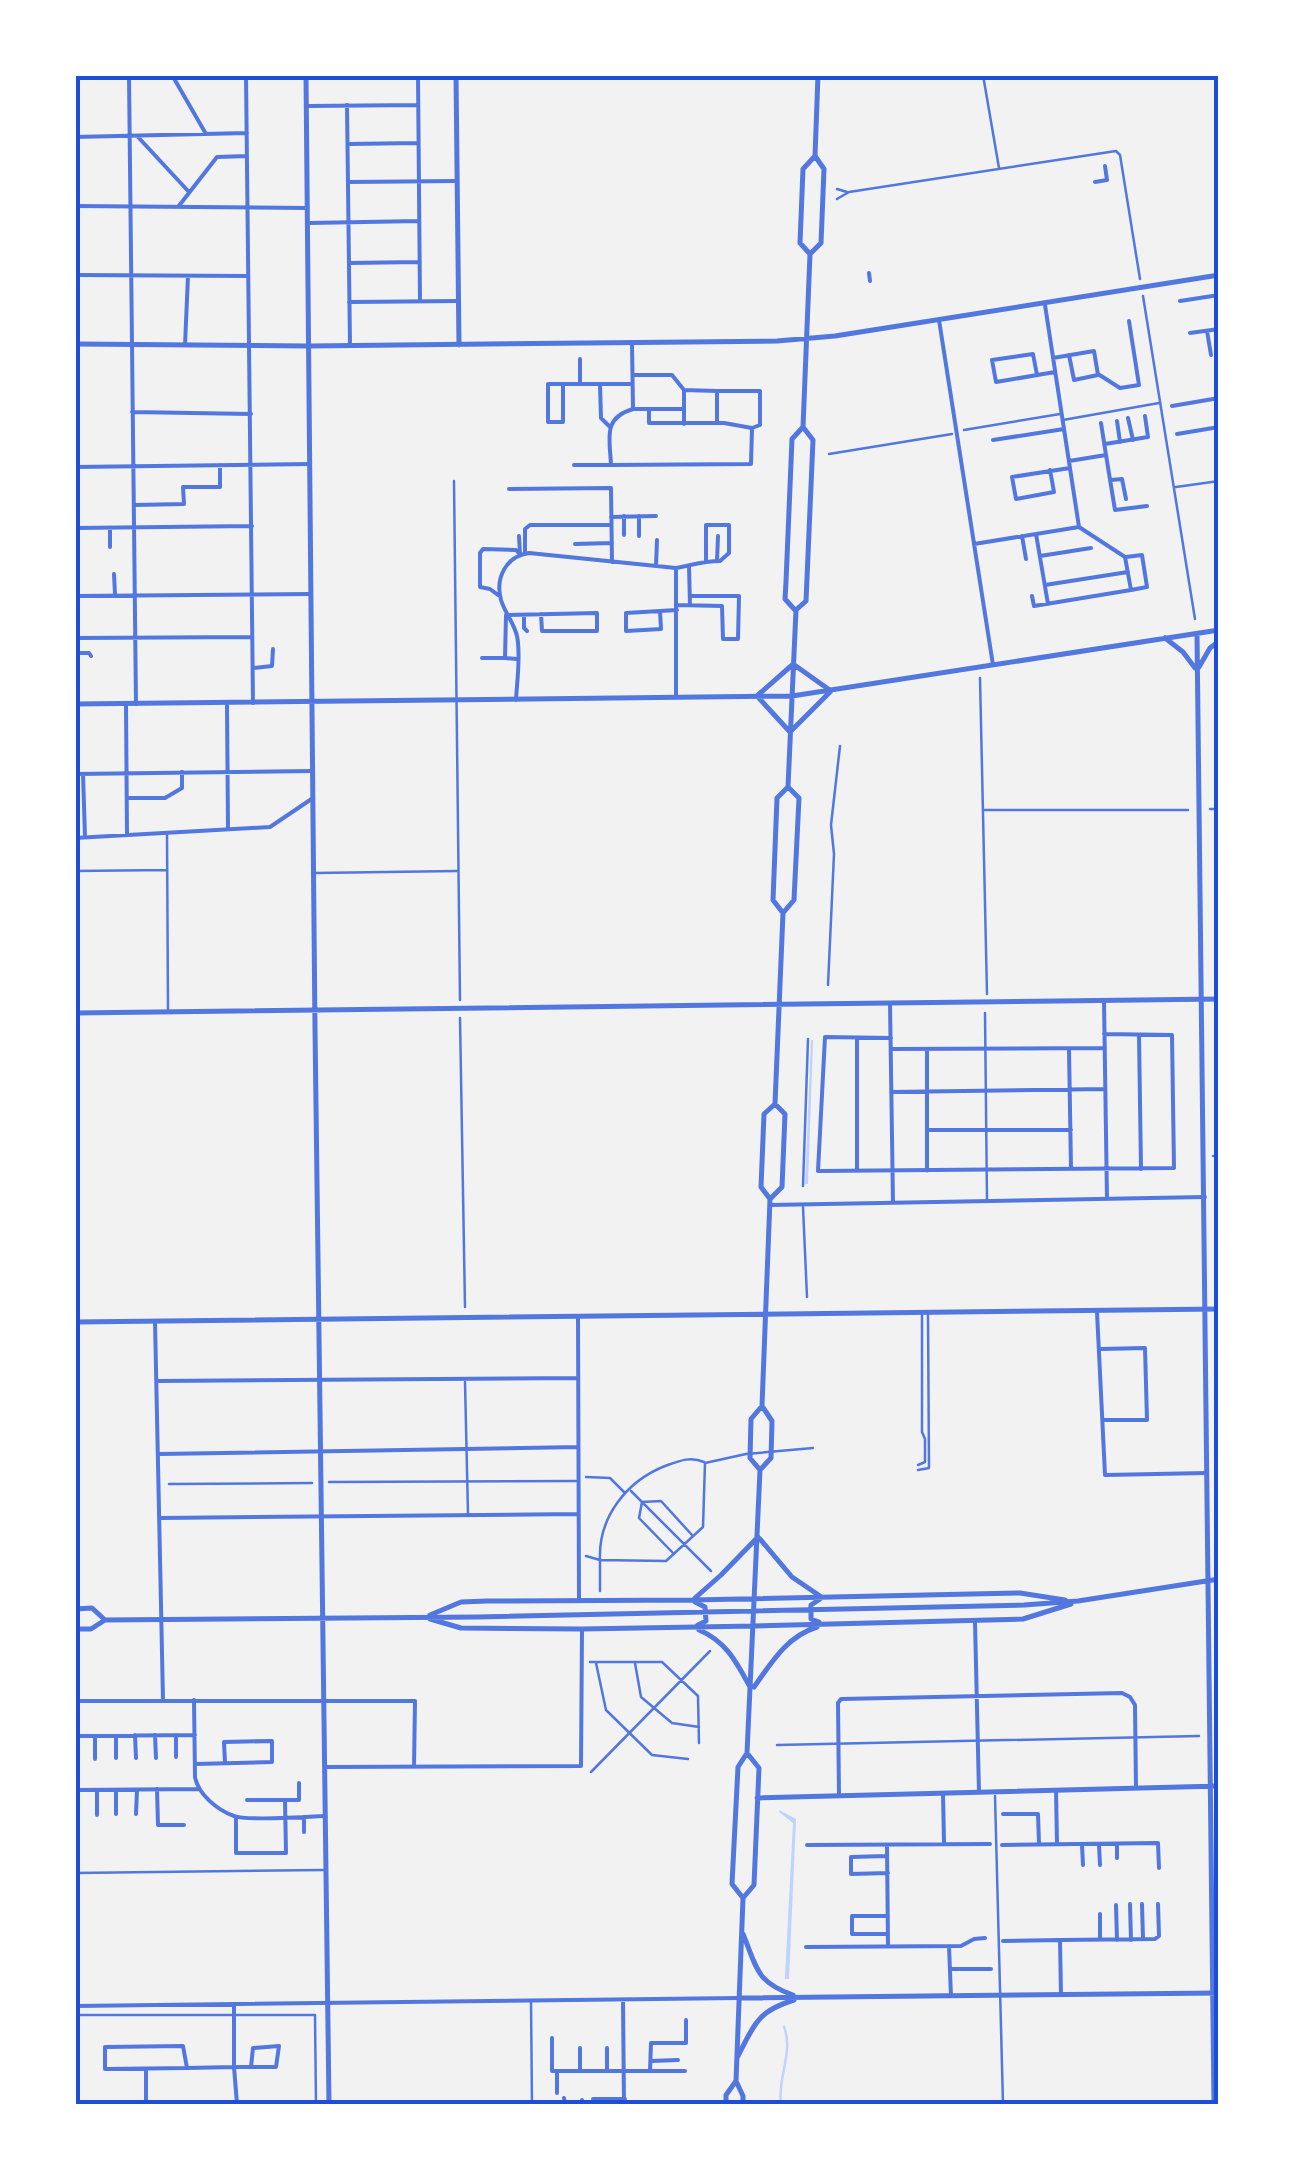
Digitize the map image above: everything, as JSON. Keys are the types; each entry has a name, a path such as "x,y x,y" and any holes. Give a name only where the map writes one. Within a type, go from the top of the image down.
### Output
{"street":[{"path":"129,75 133,136 130,207 136,704"},
{"path":"172,75 206,134"},
{"path":"246,75 253,703"},
{"path":"306,75 328,2104"},
{"path":"418,75 420,301"},
{"path":"456,75 459,346"},
{"path":"784,913 773,900 777,798 788,788 796,610 806,601 812,440 803,427 810,254 821,243 824,169 815,156 818,75"},
{"path":"983,75 999,169"},
{"path":"347,105 350,346"},
{"path":"306,106 418,105"},
{"path":"75,137 246,133"},
{"path":"133,136 189,192"},
{"path":"348,144 418,142"},
{"path":"837,200 848,192 1116,151 1120,155 1140,280"},
{"path":"178,207 217,156 247,156"},
{"path":"810,254 800,243 802,169 815,156"},
{"path":"1095,182 1108,180 1105,166"},
{"path":"348,182 457,181"},
{"path":"837,188 848,192"},
{"path":"75,206 307,208"},
{"path":"308,222 419,221"},
{"path":"349,264 420,262"},
{"path":"869,273 870,282"},
{"path":"75,275 248,276"},
{"path":"75,344 459,346 777,341 939,320 1219,275"},
{"path":"185,345 188,276"},
{"path":"1180,302 1219,295"},
{"path":"1143,296 1196,619"},
{"path":"349,302 459,301"},
{"path":"1045,303 1079,527"},
{"path":"939,320 994,665"},
{"path":"1053,358 1094,351 1098,374 1120,388 1139,385 1129,320"},
{"path":"1190,334 1219,329"},
{"path":"1207,331 1212,355"},
{"path":"632,344 632,409"},
{"path":"1037,375 1033,354 992,360 996,382 1055,372"},
{"path":"1069,355 1074,380 1098,374"},
{"path":"580,359 580,383"},
{"path":"632,375 672,375 684,390 684,424"},
{"path":"563,384 563,422 548,422 548,384 580,383 632,384"},
{"path":"600,384 601,418 610,427"},
{"path":"649,409 650,424 760,426 760,390 684,390"},
{"path":"717,391 717,424"},
{"path":"1172,406 1219,394"},
{"path":"964,430 1160,403"},
{"path":"611,464 610,427 620,413 632,409 684,409"},
{"path":"132,412 251,414"},
{"path":"1105,444 1148,437 1144,416"},
{"path":"1128,418 1134,440"},
{"path":"1116,421 1120,442"},
{"path":"1101,423 1115,510 1147,506"},
{"path":"796,610 785,599 792,439 803,427"},
{"path":"1177,434 1219,427"},
{"path":"574,465 752,464 752,428"},
{"path":"993,440 1064,429"},
{"path":"829,454 952,434"},
{"path":"1050,470 1054,492 1016,498 1012,477 1106,455"},
{"path":"134,506 184,504 183,488 220,487 220,464"},
{"path":"75,467 310,464"},
{"path":"1111,480 1122,479 1126,499"},
{"path":"454,481 460,1000"},
{"path":"1174,488 1219,481"},
{"path":"508,489 610,488 612,562"},
{"path":"611,516 656,516"},
{"path":"624,516 624,536"},
{"path":"639,516 640,536"},
{"path":"523,554 525,529 530,524 611,525"},
{"path":"516,700 517,635 496,592 480,587 483,549 676,568 698,561 706,561 717,561 729,553 729,525 706,525 706,561"},
{"path":"75,528 252,526"},
{"path":"974,544 1079,527 1125,557 1142,555 1147,587 1034,606 1032,596"},
{"path":"110,528 110,547"},
{"path":"1036,534 1048,604"},
{"path":"520,536 523,554"},
{"path":"717,561 718,536"},
{"path":"1022,536 1026,558"},
{"path":"656,566 657,540"},
{"path":"574,544 612,543"},
{"path":"1040,556 1091,548"},
{"path":"500,599 505,567 523,554"},
{"path":"1125,557 1131,590"},
{"path":"690,566 690,605"},
{"path":"676,568 676,697"},
{"path":"1045,585 1128,572"},
{"path":"114,574 115,596"},
{"path":"676,580 690,579"},
{"path":"75,596 311,594"},
{"path":"690,596 722,596 739,596 738,638 723,639 722,596"},
{"path":"660,611 661,629 626,630 626,612 722,606"},
{"path":"507,613 597,614 597,631 542,631 541,614"},
{"path":"505,658 507,613"},
{"path":"524,614 527,632"},
{"path":"75,704 792,696 1219,630"},
{"path":"1196,634 1216,1992 1214,2104"},
{"path":"91,656 75,655 76,638 252,638"},
{"path":"1165,638 1197,670"},
{"path":"1197,670 1219,640"},
{"path":"253,668 272,666 273,649"},
{"path":"482,658 517,658"},
{"path":"793,664 832,690"},
{"path":"757,696 793,664"},
{"path":"980,678 987,994"},
{"path":"790,732 832,690"},
{"path":"757,696 790,732"},
{"path":"227,703 228,830"},
{"path":"126,704 127,835"},
{"path":"828,986 834,854 831,825 840,746"},
{"path":"75,774 313,770"},
{"path":"126,798 165,798 182,788 182,772"},
{"path":"84,774 85,837"},
{"path":"760,1470 750,1458 752,1419 762,1406 766,1314 770,1202 761,1187 764,1114 775,1104 784,913 794,900 798,798 788,788"},
{"path":"75,838 270,827 313,798"},
{"path":"75,806 84,806"},
{"path":"1210,810 1219,809"},
{"path":"983,810 1188,810"},
{"path":"167,833 168,1012"},
{"path":"75,871 167,870"},
{"path":"314,873 459,872"},
{"path":"75,1013 1219,999"},
{"path":"1104,1000 1107,1199"},
{"path":"890,1003 893,1203"},
{"path":"985,1013 987,1201"},
{"path":"460,1018 465,1308"},
{"path":"891,1038 825,1038 818,1171 1174,1168 1172,1035 1104,1034"},
{"path":"1139,1034 1141,1169"},
{"path":"857,1038 857,1171"},
{"path":"803,1186 808,1039"},
{"path":"891,1048 1105,1048"},
{"path":"1070,1048 1071,1170"},
{"path":"927,1049 927,1171"},
{"path":"892,1092 1105,1089"},
{"path":"770,1202 782,1187 785,1114 775,1104"},
{"path":"927,1130 1070,1130"},
{"path":"770,1202 1204,1197"},
{"path":"803,1207 807,1297"},
{"path":"75,1322 1219,1309"},
{"path":"1098,1310 1105,1474 1208,1473"},
{"path":"918,1467 929,1468 925,1312"},
{"path":"578,1316 578,1600"},
{"path":"156,1321 163,1700"},
{"path":"1098,1349 1145,1348 1147,1420 1103,1420"},
{"path":"465,1378 468,1515"},
{"path":"157,1380 578,1378"},
{"path":"743,1898 732,1884 738,1767 747,1753 760,1470 771,1458 772,1421 762,1406"},
{"path":"159,1454 578,1448"},
{"path":"600,1591 600,1548 608,1520 627,1491 649,1473 694,1458 705,1463 746,1454 813,1448"},
{"path":"586,1556 600,1560 666,1561 703,1527 705,1463"},
{"path":"586,1477 610,1478 642,1502 712,1571"},
{"path":"330,1482 578,1480"},
{"path":"169,1484 312,1482"},
{"path":"642,1502 661,1501 693,1536"},
{"path":"642,1502 639,1518 674,1554"},
{"path":"160,1518 578,1514"},
{"path":"192,1518 192,1526"},
{"path":"758,1537 792,1577 823,1598"},
{"path":"692,1600 758,1537"},
{"path":"75,1629 91,1629 105,1620 478,1617 1024,1605 1078,1601 1219,1579"},
{"path":"424,1617 461,1602 1020,1594 1078,1601"},
{"path":"823,1598 811,1605 811,1619 824,1624"},
{"path":"692,1600 705,1608 706,1621 693,1627"},
{"path":"424,1617 461,1628 754,1626 1024,1619 1078,1601"},
{"path":"75,1608 92,1608 105,1620"},
{"path":"976,1620 978,1792"},
{"path":"751,1690 786,1643 824,1624"},
{"path":"693,1627 710,1634 733,1655 751,1690"},
{"path":"325,1767 582,1766 582,1629"},
{"path":"591,1772 710,1651"},
{"path":"590,1662 662,1662 698,1696 699,1742"},
{"path":"596,1662 606,1710 652,1755 688,1759"},
{"path":"634,1662 641,1697 672,1723 699,1727"},
{"path":"840,1796 840,1699 1122,1693 1130,1696 1135,1705 1136,1788"},
{"path":"194,1700 195,1764 199,1789 208,1799 236,1817 326,1816"},
{"path":"75,1701 415,1701 414,1768"},
{"path":"136,1735 136,1758"},
{"path":"156,1735 156,1758"},
{"path":"176,1735 176,1757"},
{"path":"75,1736 195,1735"},
{"path":"95,1736 95,1758"},
{"path":"116,1736 116,1758"},
{"path":"776,1745 1199,1736"},
{"path":"195,1764 272,1762 272,1741 224,1742 224,1763"},
{"path":"75,1750 75,1759"},
{"path":"743,2104 736,2081 743,1898 754,1885 759,1768 747,1753"},
{"path":"246,1800 299,1800 298,1783"},
{"path":"757,1798 1219,1786"},
{"path":"76,1822 76,1790 199,1789"},
{"path":"96,1790 97,1814"},
{"path":"116,1790 116,1814"},
{"path":"136,1790 136,1814"},
{"path":"157,1790 158,1825 184,1825"},
{"path":"1056,1790 1057,1844"},
{"path":"995,1792 1003,2104"},
{"path":"943,1793 944,1844"},
{"path":"236,1817 236,1853 286,1853 285,1800"},
{"path":"1003,1814 1038,1814 1039,1844"},
{"path":"304,1817 304,1832"},
{"path":"1002,1845 1158,1843 1158,1868"},
{"path":"887,1844 888,1946"},
{"path":"807,1845 990,1844"},
{"path":"1082,1844 1083,1865"},
{"path":"1099,1844 1100,1865"},
{"path":"1117,1844 1117,1858"},
{"path":"888,1856 851,1856 851,1874 888,1873"},
{"path":"75,1873 326,1870"},
{"path":"1130,1904 1131,1940"},
{"path":"1142,1904 1142,1940"},
{"path":"1003,1941 1155,1939 1159,1936 1158,1904"},
{"path":"1116,1905 1117,1940"},
{"path":"1100,1914 1100,1940"},
{"path":"888,1916 852,1916 852,1934 888,1934"},
{"path":"742,1932 764,1981 801,1998"},
{"path":"806,1947 961,1946 974,1938 985,1938"},
{"path":"1060,1940 1061,1994"},
{"path":"950,1946 950,1996"},
{"path":"950,1969 990,1969"},
{"path":"75,2006 1216,1992"},
{"path":"737,2059 764,2014 801,1998"},
{"path":"593,2099 624,2101 623,2000"},
{"path":"530,2001 532,2104"},
{"path":"234,2004 237,2104"},
{"path":"75,2015 315,2014 316,2104"},
{"path":"650,2071 651,2043 686,2042 686,2020"},
{"path":"552,2038 552,2071 685,2071"},
{"path":"187,2068 184,2046 105,2047 105,2068 187,2068 251,2067 276,2068 279,2046 253,2048 251,2067"},
{"path":"580,2048 580,2071"},
{"path":"606,2048 607,2071"},
{"path":"650,2061 678,2060"},
{"path":"146,2068 146,2104"},
{"path":"557,2071 557,2093"},
{"path":"726,2104 726,2095 736,2081"},
{"path":"657,2104 674,2104"}],"water":[{"path":"811,1040 808,1184 805,1184"},
{"path":"779,1810 796,1819 789,1979 785,1976 793,1823"}],"waterway":[{"path":"781,2104 787,2046 784,2027"}]}
